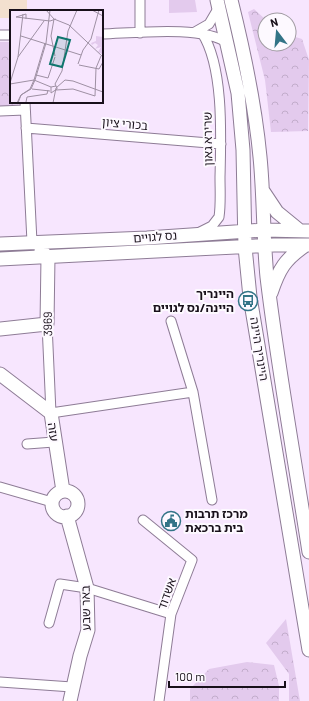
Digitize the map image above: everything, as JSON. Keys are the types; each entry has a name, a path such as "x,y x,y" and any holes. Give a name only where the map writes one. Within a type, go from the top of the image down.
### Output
{"main road":[{"name":"היינריך היינה","path":"231,0 246,59 253,98 262,188 264,245 270,297 309,552"},
{"name":"היינריך היינה","path":"218,3 238,93 241,123 244,231 250,297 309,650"},
{"path":"262,188 266,197 277,212 304,230"},
{"name":"נס לגויים","path":"0,244 140,238 264,230 304,230"},
{"path":"32,242 48,258"},
{"name":"נס לגויים","path":"0,259 48,258 264,245 307,245"},
{"path":"270,297 277,274 282,265 290,256 307,245"},
{"name":"3969","path":"47,324 48,258"},
{"path":"0,328 47,324"},
{"name":"עזה","path":"0,374 51,412 54,442 63,491"},
{"path":"63,491 71,492 77,502 76,510 67,516 56,513 52,502 56,495 63,491"},
{"name":"באר שבע","path":"67,516 87,588 88,630 72,687 70,701"}],"street":[{"path":"140,0 140,33"},
{"path":"199,33 209,24 218,3"},
{"path":"103,34 199,33 217,37 228,43"},
{"name":"שרירא גאון","path":"195,234 212,226 219,217 221,144 217,77 213,57 199,33"},
{"path":"0,111 25,106 32,242"},
{"name":"בכורי ציון","path":"26,128 221,144"},
{"path":"171,321 193,392 212,500"},
{"name":"3969","path":"47,324 51,412"},
{"path":"51,412 193,392"},
{"path":"27,444 54,442"},
{"path":"0,486 52,502"},
{"name":"אשדוד","path":"143,520 192,560 171,614 159,701"},
{"path":"49,623 60,584 87,588 171,614"},
{"path":"0,682 72,687"}],"shaded area":[{"path":"0,0 27,0 27,10 10,10 10,18 0,18"}],"green space":[{"path":"169,0 195,0 197,12 169,13"},
{"path":"254,9 257,12 257,48 248,12"},
{"path":"297,37 302,39 309,60 308,131 271,132 265,80 258,52 297,52"},
{"path":"0,42 10,42 10,103 21,104 0,107"},
{"path":"286,619 300,701 289,701 289,674 266,643"},
{"path":"247,662 274,665 279,686 279,701 190,701 190,689 209,669"}],"place":[{"name":"היינריך היינה/נס לגויים","path":"248,301"},
{"name":"מרכז תרבות בית ברכאת","path":"171,521"}]}
